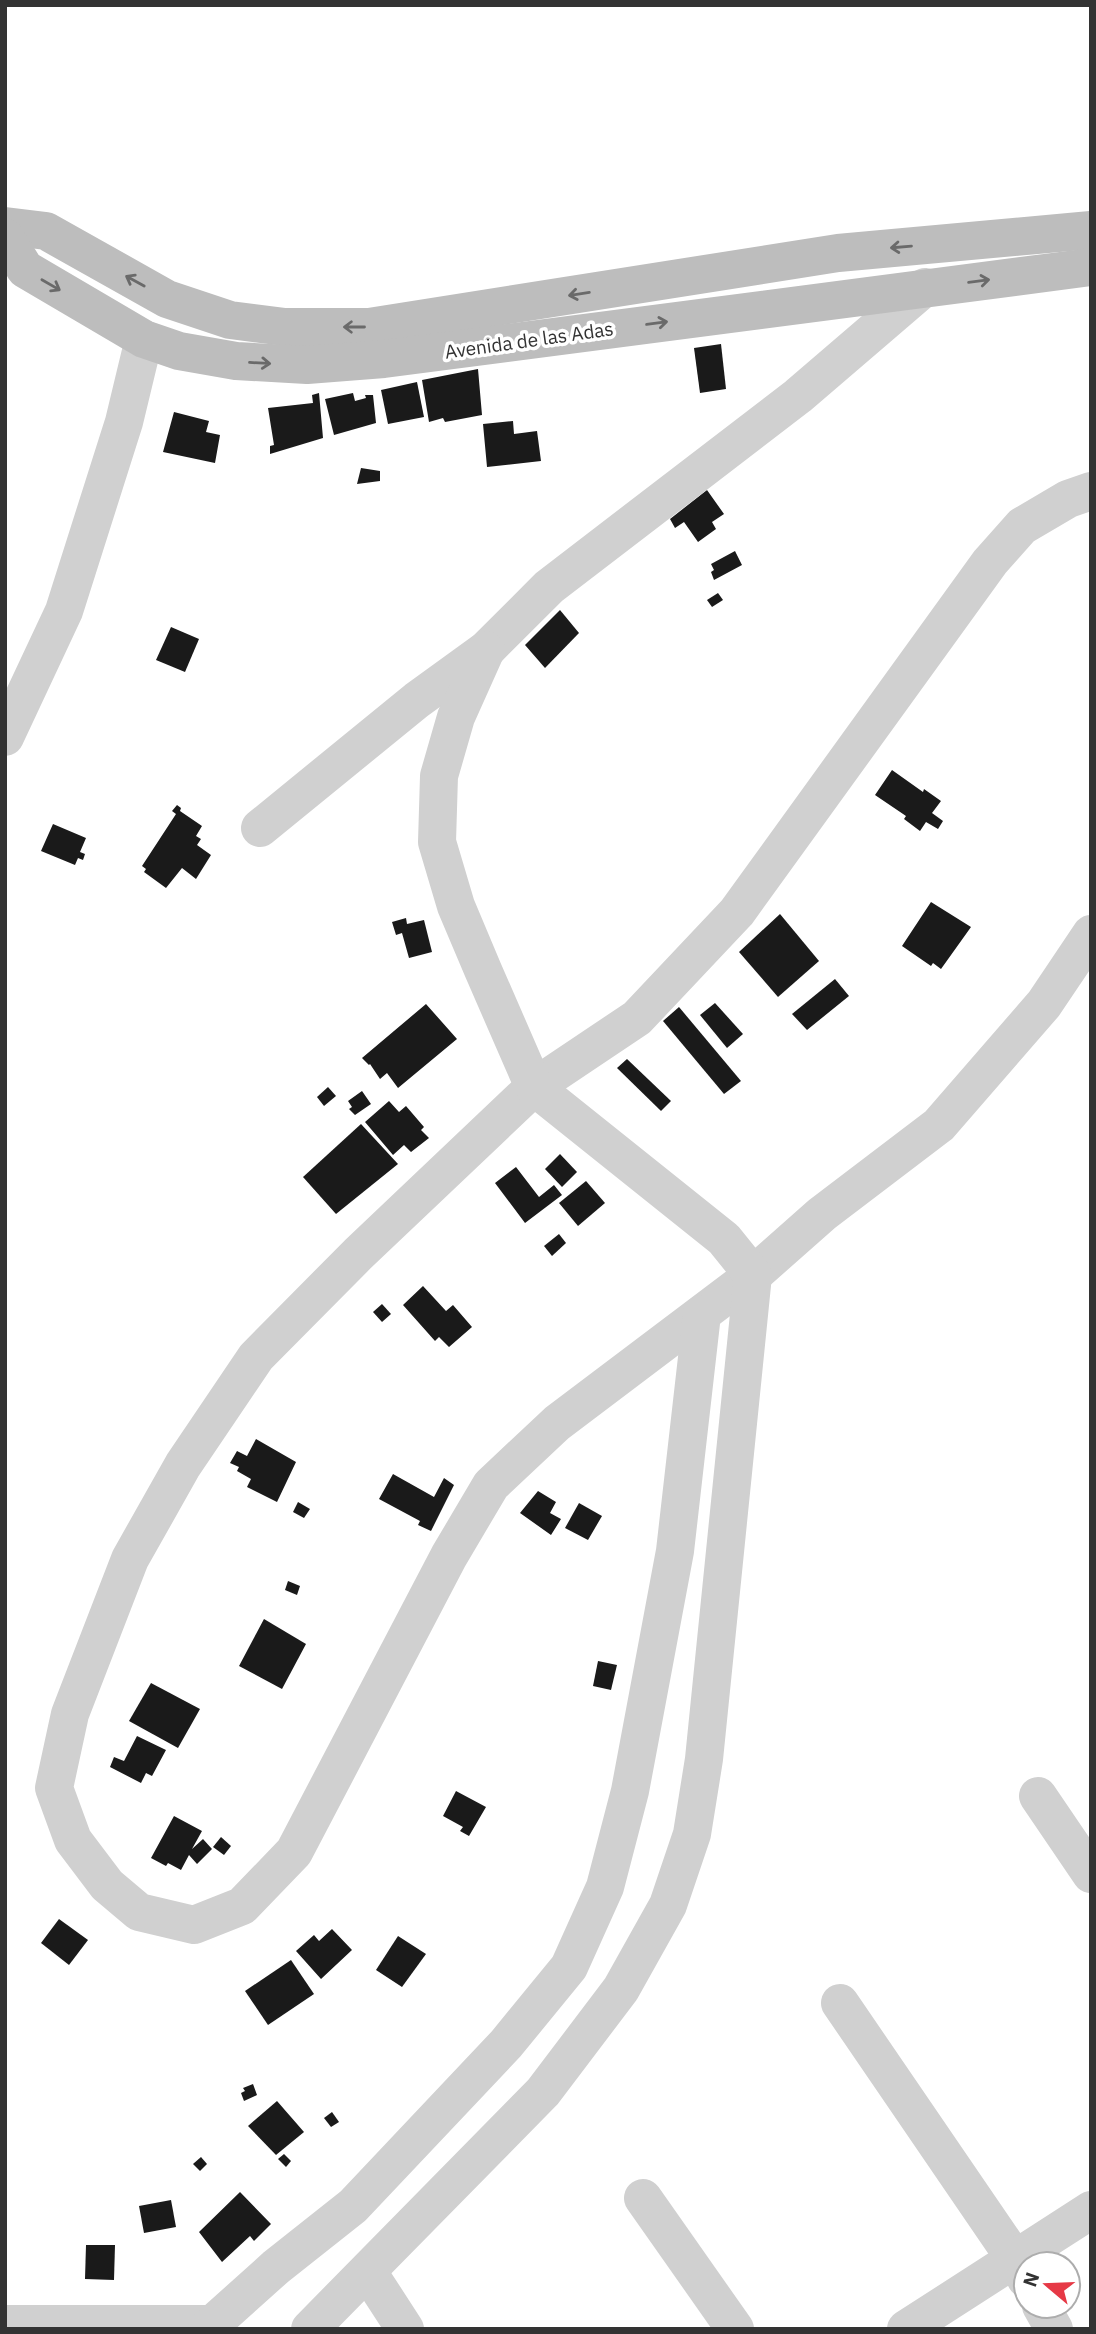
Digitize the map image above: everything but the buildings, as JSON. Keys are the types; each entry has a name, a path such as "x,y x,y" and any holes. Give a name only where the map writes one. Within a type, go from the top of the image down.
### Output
{"street":[{"name":"Avenida de las Adas","path":"5,226 46,231 167,299 230,320 285,327 369,327 838,253 1091,230"},
{"name":"Avenida de las Adas","path":"5,237 25,270 144,339 179,351 236,361 307,365 384,359 1091,267"},
{"path":"260,828 417,699 486,650 549,587 798,396 925,287"},
{"path":"5,737 64,611 124,422 144,339"},
{"path":"1091,491 1068,499 1022,526 990,562 737,912 637,1018 534,1087 358,1254 256,1357 183,1465 130,1559 70,1714 54,1788 73,1840 107,1885 139,1912 194,1925 242,1906 294,1852 449,1556 491,1485 556,1423 753,1275 822,1214 939,1125 1044,1004 1091,934"},
{"path":"310,2329 543,2092 621,1989 668,1905 692,1834 704,1759 753,1275 723,1239 534,1087 456,906 437,842 439,776 456,717 486,650"},
{"path":"5,2324 210,2326 276,2267 353,2206 506,2044 569,1968 605,1887 630,1791 676,1550 702,1314"},
{"path":"1038,1796 1091,1874"},
{"path":"840,2003 1012,2257"},
{"path":"643,2198 735,2329"},
{"path":"1043,2250 1091,2210"},
{"path":"368,2272 405,2329"},
{"path":"906,2329 1012,2273"}]}
